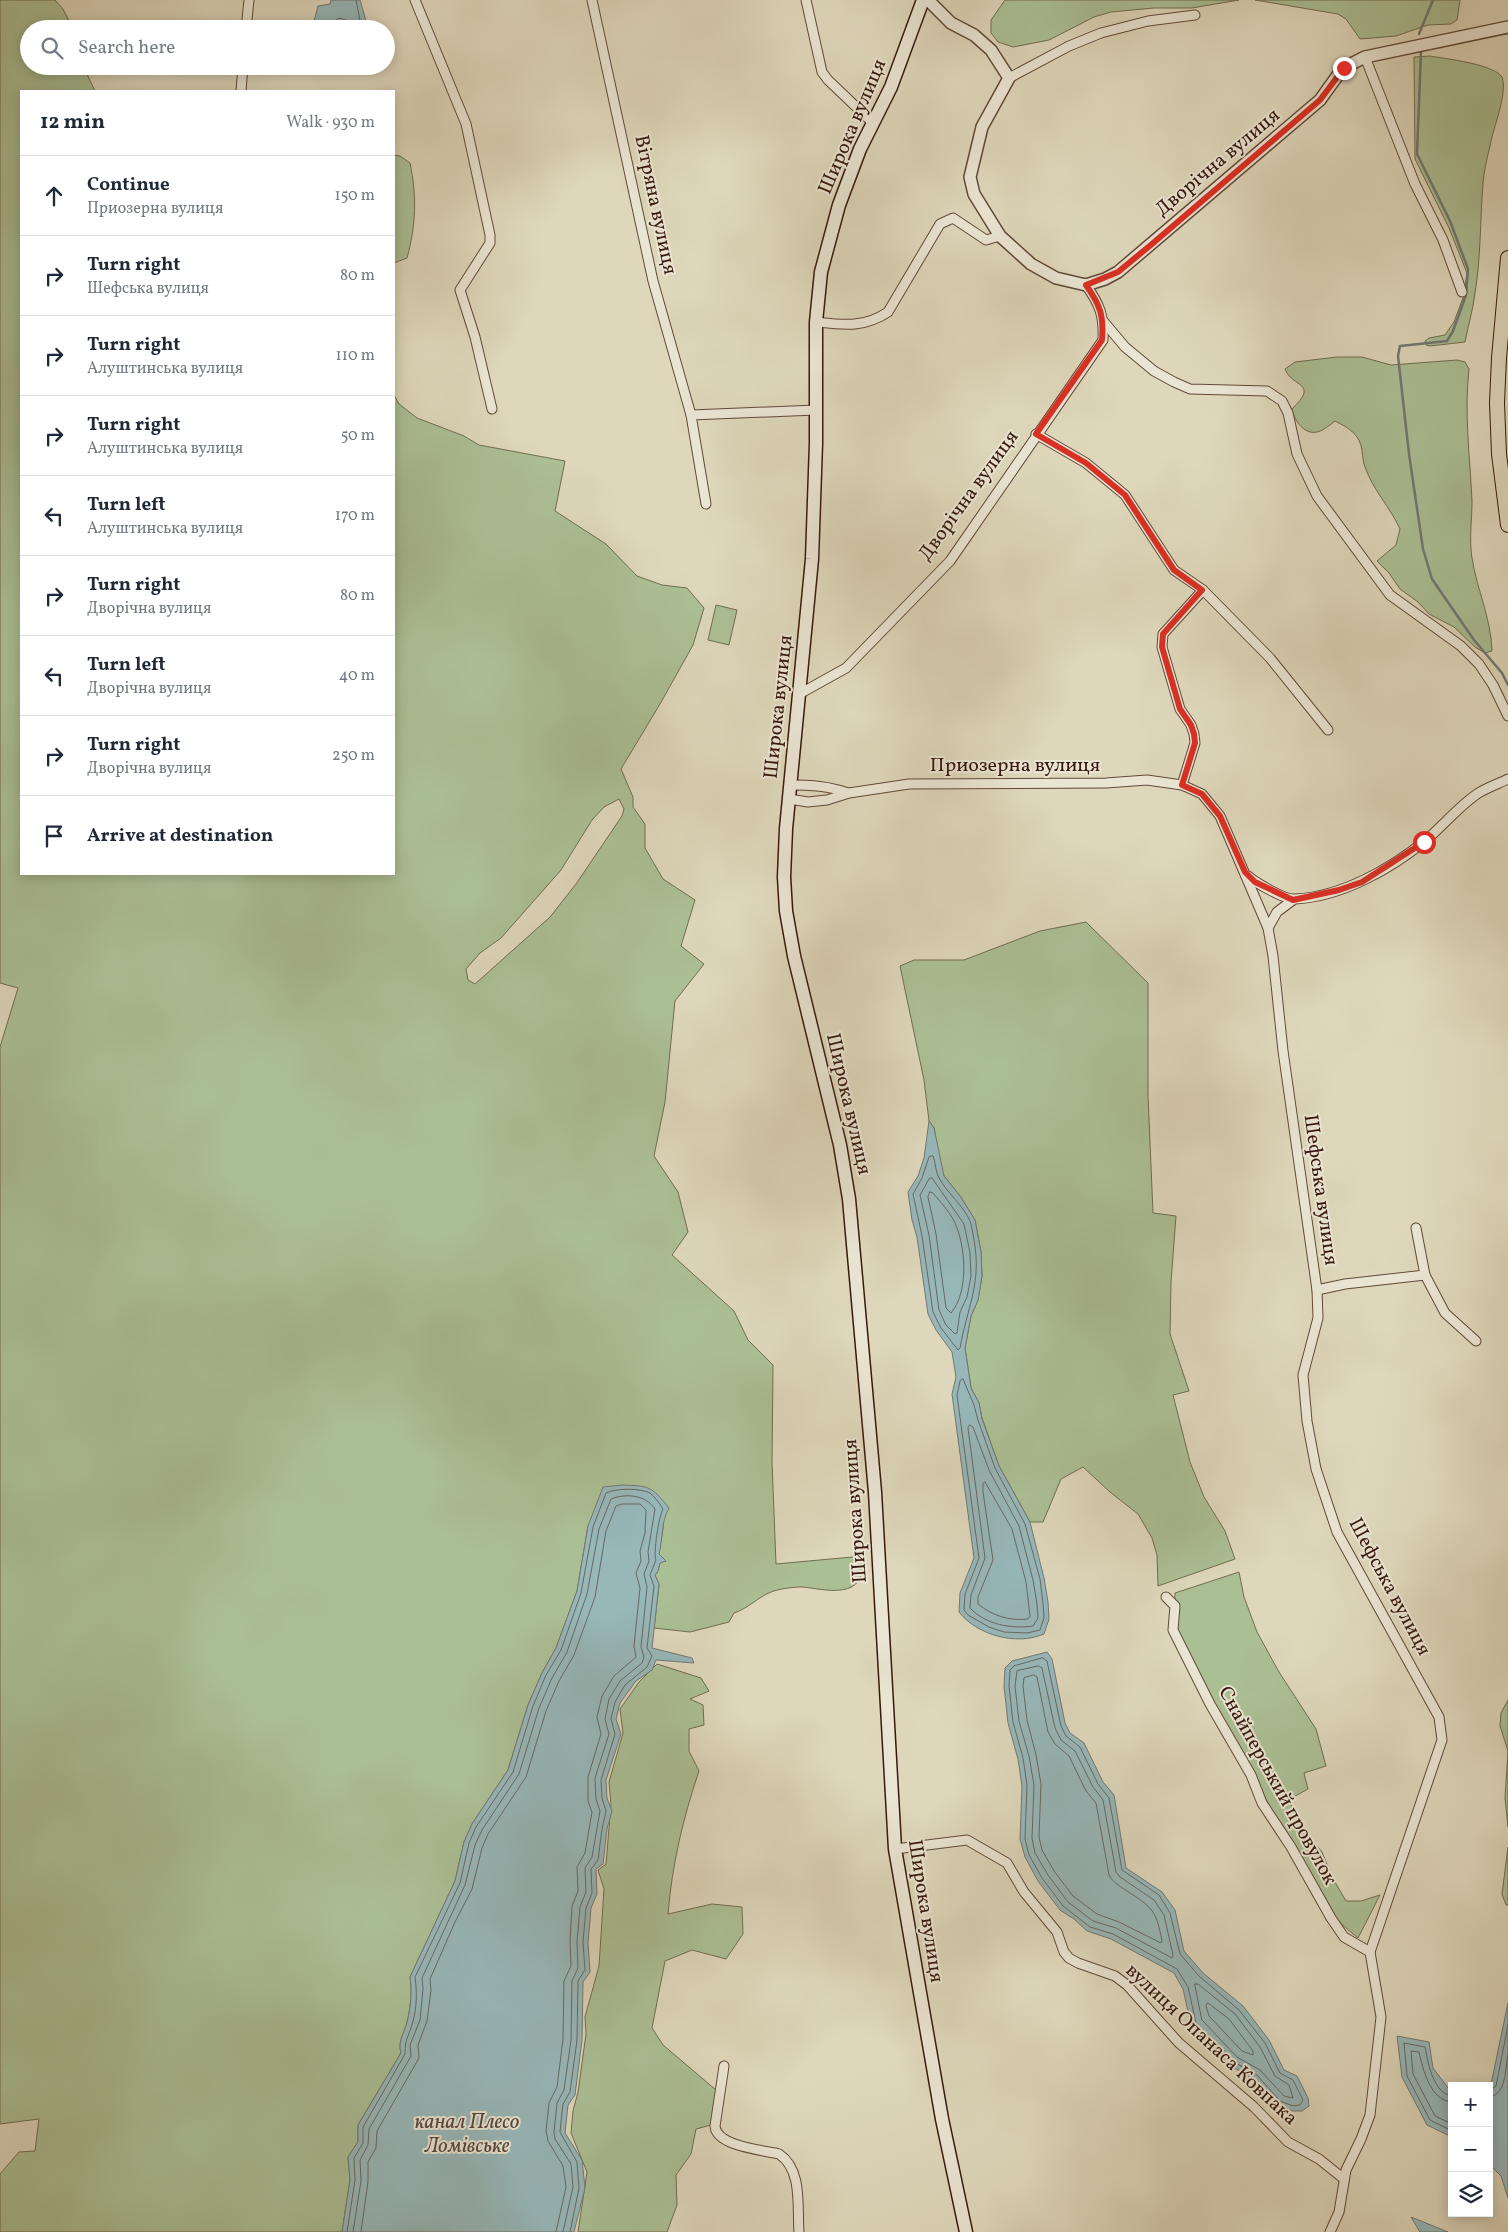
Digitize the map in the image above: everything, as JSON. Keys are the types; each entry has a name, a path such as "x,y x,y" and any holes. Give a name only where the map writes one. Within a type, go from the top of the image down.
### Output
{"main road":[{"name":"Широка вулиця","path":"923,0 904,54 860,149 829,239 822,272 816,322 812,559 790,785 784,877 786,911 794,956 840,1145 849,1199 875,1492 894,1848 942,2119 966,2232"},
{"path":"1508,258 1497,403 1499,454 1508,526"}],"street":[{"path":"247,20 249,0"},
{"path":"415,0 466,124 488,220 490,243 460,290 475,337 492,409"},
{"name":"Вітряна вулиця","path":"592,0 653,281 691,415 706,504"},
{"path":"806,0 822,72 873,123"},
{"path":"928,0 951,23 974,35 991,50 1010,78"},
{"path":"1195,15 1148,21 1101,33 1069,46 1010,78 982,127 970,177 974,194 1000,236 1031,264 1056,278 1086,285 1099,303 1104,322 1132,353 1154,371 1190,389 1267,392 1282,401 1288,412 1297,454 1317,496 1390,595 1461,646 1479,664 1493,685 1508,716"},
{"name":"Дворічна вулиця","path":"1086,285 1105,279 1125,267 1320,100 1344,68 1365,57 1508,28"},
{"path":"1365,57 1415,184 1443,240 1462,292"},
{"path":"241,90 242,75"},
{"path":"816,322 860,325 875,320 888,312 940,224 953,218 986,240 1000,236"},
{"name":"Дворічна вулиця","path":"800,693 846,668 950,561 1102,340 1104,322"},
{"path":"691,415 816,410"},
{"path":"1036,434 1086,463 1125,495 1174,570 1202,590 1270,658 1328,730"},
{"path":"1182,785 1195,743 1194,734 1191,725 1180,709 1162,647 1162,640 1163,634 1202,590"},
{"name":"Приозерна вулиця","path":"789,799 808,802 827,800 849,793 909,784 1106,783 1147,780 1182,785"},
{"path":"1268,928 1277,912 1293,900 1339,890 1362,882 1424,842 1478,794 1508,780"},
{"path":"790,785 832,787 849,793"},
{"name":"Шефська вулиця","path":"1182,785 1202,794 1220,816 1268,928 1273,956 1283,1051 1317,1290 1318,1318 1303,1375 1307,1421 1316,1469 1337,1532 1435,1709 1442,1728 1442,1740 1370,1952 1380,2017 1377,2062 1370,2115 1344,2179 1342,2200 1336,2220"},
{"path":"1245,872 1255,882 1293,900"},
{"path":"1416,1228 1425,1275 1445,1313 1476,1341"},
{"path":"1317,1290 1345,1284 1425,1275"},
{"name":"Снайперський провулок","path":"1166,1597 1175,1606 1173,1630 1222,1725 1251,1775 1262,1803 1291,1847 1331,1918 1344,1937 1370,1952"},
{"name":"вулиця Опанаса Ковпака","path":"894,1848 967,1840 1007,1863 1024,1892 1057,1932 1064,1952 1070,1958 1078,1963 1115,1976 1127,1985 1179,2043 1254,2107 1288,2142 1319,2159 1344,2179"},
{"path":"724,2066 715,2126 716,2133 722,2139 732,2143 779,2154 785,2158 790,2164 796,2184 799,2232"},
{"path":"1330,2232 1336,2220"},
{"path":"1336,2220 1338,2232"}],"green space":[{"path":"0,0 55,0 63,9 68,20 20,20 20,75 87,75 95,90 20,90 20,875 395,875 395,397 399,404 417,418 464,436 479,445 565,461 555,511 606,544 637,576 662,585 687,588 704,608 693,645 621,769 633,797 633,807 645,824 645,848 663,879 695,900 681,946 704,964 675,1001 665,1102 654,1156 678,1192 688,1232 672,1255 734,1311 748,1340 773,1365 772,1462 776,1564 863,1556 861,1575 851,1587 843,1590 826,1590 798,1587 774,1591 734,1613 729,1622 690,1632 654,1628 659,1585 655,1575 659,1566 663,1518 588,1526 577,1591 556,1648 542,1673 528,1705 508,1770 472,1824 464,1842 455,1881 410,1977 410,2003 407,2023 400,2044 401,2053 358,2125 358,2142 348,2157 350,2180 342,2232 0,2232 0,2174 19,2152 35,2151 39,2119 0,2124 0,1047 18,988 0,983","holes":["619,799 624,809 622,816 576,884 550,917 475,984 468,980 466,969 480,953 501,938 561,870 592,820 604,807"]},
{"path":"1005,0 1239,0 1192,8 1154,8 1111,12 1094,17 1049,40 1013,47 998,42 991,33 991,20"},
{"path":"1255,0 1460,0 1457,20 1451,24 1428,25 1396,36 1360,39 1346,19 1338,14"},
{"path":"1430,56 1480,65 1497,72 1502,77 1503,92 1484,174 1477,279 1465,342 1430,346 1426,345 1425,341 1429,338 1445,335 1454,322 1463,298 1467,273 1449,228 1415,159 1414,57"},
{"path":"395,155 400,156 410,163 414,187 412,234 407,258 395,263"},
{"path":"1337,357 1362,357 1391,365 1457,360 1465,362 1469,369 1467,418 1472,501 1471,551 1474,570 1487,616 1492,651 1485,653 1475,647 1454,627 1429,614 1418,602 1400,589 1389,573 1377,561 1396,545 1400,529 1368,475 1361,444 1355,434 1335,421 1319,431 1308,431 1300,426 1295,418 1292,409 1304,394 1304,389 1288,375 1285,369 1295,362"},
{"path":"716,605 737,610 729,645 708,640"},
{"path":"1086,922 1148,983 1148,1095 1153,1213 1176,1216 1171,1282 1170,1334 1189,1391 1173,1395 1190,1462 1204,1497 1225,1531 1235,1559 1158,1586 1157,1555 1152,1538 1138,1514 1083,1467 1061,1479 1043,1522 1030,1522 999,1466 982,1418 979,1403 971,1388 965,1348 971,1316 978,1300 982,1276 981,1252 975,1220 941,1169 934,1128 929,1121 924,1080 900,966 914,960 964,960 1040,931"},
{"path":"1239,1572 1244,1597 1257,1632 1279,1672 1316,1729 1326,1766 1304,1773 1308,1789 1288,1800 1311,1839 1322,1852 1332,1877 1346,1901 1361,1901 1380,1895 1358,1938 1339,1922 1313,1883 1212,1703 1174,1628 1175,1593"},
{"path":"657,1664 701,1678 709,1691 690,1699 703,1705 704,1725 689,1729 689,1751 699,1771 679,1842 668,1914 712,1904 742,1907 743,1934 726,1959 692,1950 665,1961 652,2028 663,2045 716,2090 711,2125 696,2129 691,2154 676,2175 677,2205 667,2232 578,2232 587,2172 571,2133 586,2034 585,2017 599,1966 604,1889 598,1870 606,1864 611,1804 609,1782 623,1733 620,1709 639,1682"},
{"path":"1508,1700 1508,1751 1500,1726 1501,1713"},
{"path":"1508,1751 1508,1827 1505,1798"},
{"path":"1508,1847 1508,1905 1506,1905 1502,1894"}],"water":[{"path":"331,0 360,0 366,20 314,20 318,6 330,4"},
{"path":"929,1121 934,1128 944,1176 960,1196 975,1220 981,1252 982,1276 978,1300 971,1316 965,1348 971,1388 979,1403 982,1419 999,1466 1030,1522 1044,1578 1049,1619 1044,1634 1033,1637 1010,1638 986,1632 976,1627 959,1612 960,1593 974,1558 952,1394 956,1377 952,1352 936,1330 928,1314 917,1237 912,1220 908,1192 918,1176 924,1158"},
{"name":"канал Плесо Ломівське","path":"639,1486 654,1491 669,1508 663,1524 659,1554 666,1561 660,1563 655,1575 659,1584 652,1648 692,1658 694,1663 656,1660 652,1670 636,1681 620,1703 616,1719 621,1734 606,1780 607,1798 612,1811 607,1829 603,1864 596,1869 597,1894 591,1908 588,1943 590,1972 583,1982 582,2040 575,2095 568,2105 565,2133 582,2160 585,2188 574,2232 342,2232 350,2180 348,2157 358,2142 358,2125 401,2053 400,2044 407,2023 410,2003 410,1977 455,1881 464,1842 472,1824 508,1770 528,1705 542,1673 556,1648 577,1591 588,1526 603,1487"},
{"path":"1047,1652 1052,1659 1065,1723 1070,1733 1084,1743 1103,1782 1114,1795 1126,1868 1162,1892 1175,1910 1184,1951 1203,1973 1243,2006 1269,2040 1284,2070 1297,2076 1308,2098 1309,2106 1302,2111 1293,2111 1277,2106 1253,2079 1231,2066 1191,2025 1183,1989 1174,1973 1111,1939 1087,1931 1060,1910 1038,1881 1025,1857 1020,1839 1022,1786 1018,1759 1008,1723 1004,1686 1005,1668 1012,1661"},
{"path":"1508,2003 1508,2198 1501,2176 1493,2168 1492,2082"},
{"path":"1397,2036 1429,2042 1433,2068 1448,2088 1448,2135 1427,2125 1402,2077"},
{"path":"1411,2217 1448,2232 1420,2232"}],"waterway":[{"path":"1419,34 1433,0"},
{"path":"1421,51 1417,154 1450,221 1468,269 1466,295 1453,331 1447,341 1400,346 1398,356 1409,454 1423,549 1432,579 1474,640 1502,673 1508,685"}],"route":[{"path":"1344,68 1320,100 1187,212 1152,244 1118,272 1105,279 1086,285 1099,303 1104,322 1102,340 1036,434 1086,463 1125,495 1142,518 1174,570 1202,590 1163,634 1162,640 1162,647 1180,709 1191,725 1194,734 1195,743 1182,785 1202,794 1220,816 1245,872 1255,882 1293,900 1339,890 1362,882 1424,842"}]}
